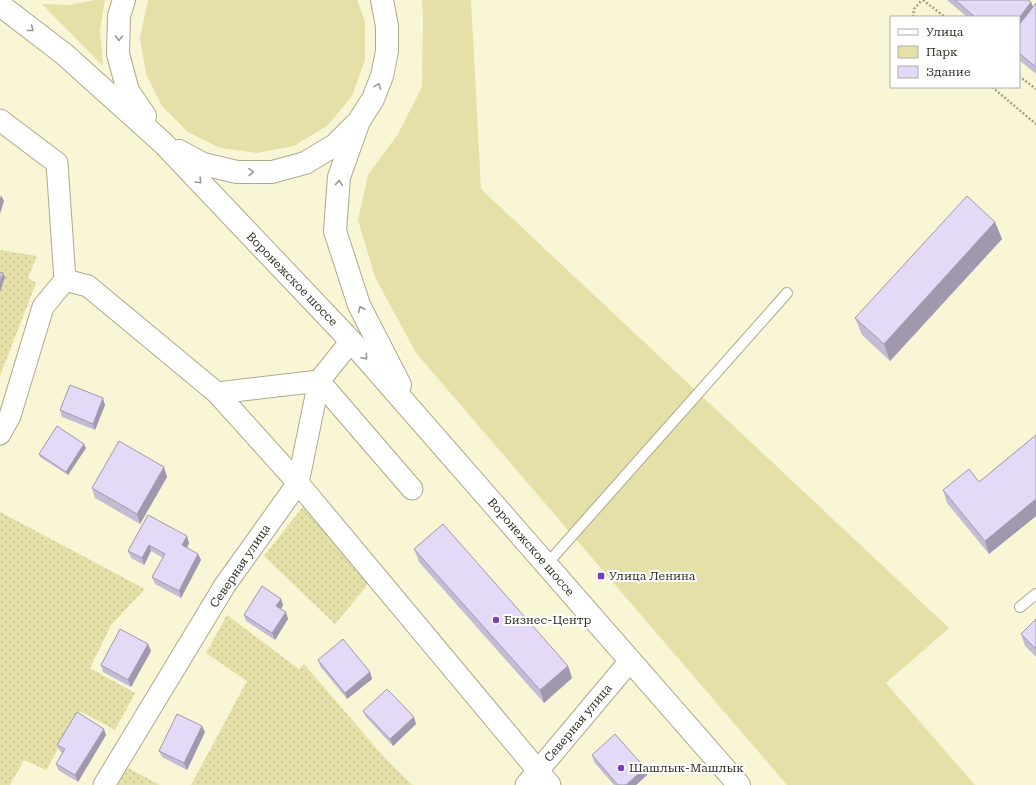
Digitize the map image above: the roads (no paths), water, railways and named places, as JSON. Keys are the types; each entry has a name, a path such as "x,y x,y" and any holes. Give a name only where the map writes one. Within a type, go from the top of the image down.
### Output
{"main road":[{"name":"Воронежское шоссе","path":"124,0 119,16 118,54 128,91 162,143 203,164 237,172 272,172 305,163 335,145 359,121"},
{"name":"Воронежское шоссе","path":"382,0 387,26 387,51 382,76 375,93 359,121 339,177 335,231 359,305 417,418"},
{"name":"Воронежское шоссе","path":"0,5 64,54 162,143 351,341 738,785"}],"street":[{"path":"0,120 57,163 65,280 43,307 10,416 0,434"},
{"path":"65,280 88,286 217,393 298,483 397,601 538,780"},
{"name":"Северная улица","path":"104,785 225,585 298,483 319,381 351,341"},
{"path":"217,393 319,381 412,489"},
{"name":"Северная улица","path":"538,780 630,661"}],"lane":[{"path":"546,565 787,293"},
{"path":"1020,607 1036,594"}],"place":[{"name":"Улица Ленина","path":"601,576"},
{"name":"Бизнес-Центр","path":"496,620"},
{"name":"Шашлык-Машлык","path":"621,768"}]}
